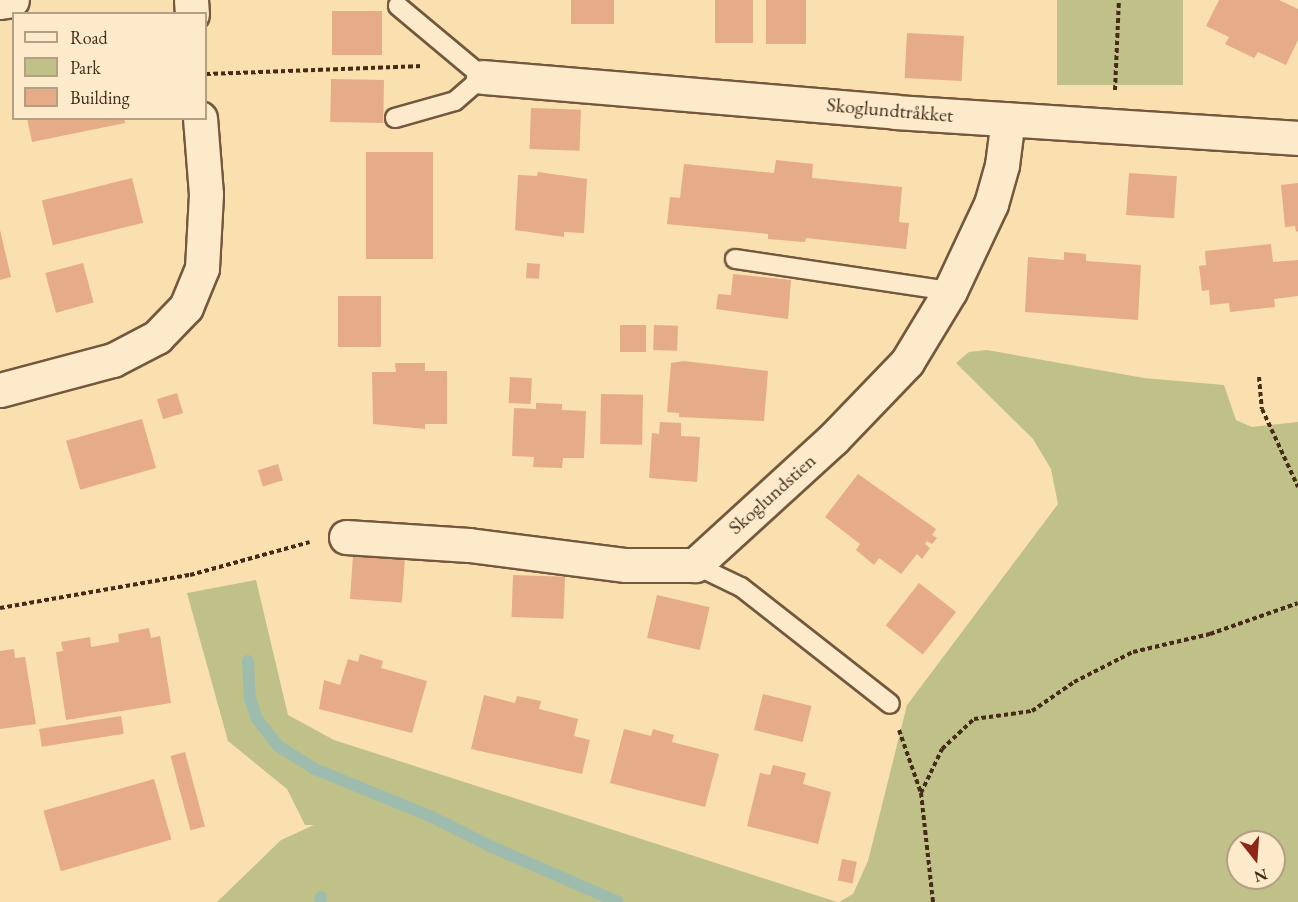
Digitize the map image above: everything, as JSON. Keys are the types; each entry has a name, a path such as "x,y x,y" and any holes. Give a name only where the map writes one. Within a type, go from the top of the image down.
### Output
{"street":[{"path":"0,2 12,0"},
{"name":"Skoglundtråkket","path":"483,78 1008,119 1298,138"},
{"name":"Skoglundstien","path":"694,565 833,439 907,362 950,291 991,204 1008,119"},
{"path":"0,390 113,360 157,337 186,307 202,268 206,194 200,120"},
{"path":"346,537 469,545 626,565 694,565"}],"lane":[{"path":"395,118 455,101 483,78 398,6"},
{"path":"735,259 950,291"},
{"path":"694,565 741,587 890,704"}],"path":[{"path":"1113,126 1119,0"},
{"path":"207,74 427,67"},
{"path":"1259,376 1262,409 1298,487"},
{"path":"0,608 190,575 306,543 346,537"},
{"path":"921,793 942,749 974,719 1032,711 1074,682 1133,652 1210,634 1298,603"},
{"path":"890,704 921,793 933,902"}],"green space":[{"path":"1057,0 1183,0 1183,85 1057,85"},
{"path":"987,350 1144,378 1224,385 1236,420 1252,427 1298,422 1298,902 839,902 853,894 868,861 907,705 1058,504 1051,469 1033,439 956,363 969,352"},
{"path":"256,580 288,715 334,740 837,902 217,902 281,840 314,825 305,825 287,789 228,741 187,593"}],"building":[{"path":"571,0 614,0 614,24 571,24"},
{"path":"715,0 753,0 753,43 715,43"},
{"path":"766,0 806,0 806,44 766,44"},
{"path":"1219,0 1279,0 1298,9 1298,40 1286,65 1258,52 1254,58 1225,44 1229,37 1206,26"},
{"path":"332,11 382,11 382,55 332,55"},
{"path":"907,33 964,36 962,81 905,78"},
{"path":"331,79 384,80 383,123 330,122"},
{"path":"531,108 581,110 580,151 530,149"},
{"path":"27,120 124,120 125,123 32,142"},
{"path":"366,152 433,152 433,259 366,259"},
{"path":"776,160 813,164 812,178 902,187 899,222 909,223 906,249 806,238 805,242 768,239 768,234 667,224 670,197 680,198 684,164 774,173"},
{"path":"538,172 587,179 584,233 564,232 564,237 515,230 518,175 537,176"},
{"path":"1129,173 1177,176 1174,218 1126,215"},
{"path":"132,178 143,223 53,245 42,200"},
{"path":"1298,183 1298,231 1296,232 1295,226 1285,227 1281,185"},
{"path":"0,230 11,277 0,280"},
{"path":"1271,244 1273,262 1298,260 1298,296 1274,299 1275,307 1230,312 1229,303 1210,305 1209,290 1202,291 1199,266 1206,265 1205,251"},
{"path":"1064,252 1086,254 1086,261 1141,265 1138,320 1025,312 1028,257 1064,260"},
{"path":"83,263 94,303 56,313 45,273"},
{"path":"527,263 540,264 539,279 526,278"},
{"path":"733,274 791,280 788,319 716,309 718,294 731,295"},
{"path":"338,296 381,296 381,347 338,347"},
{"path":"620,325 646,325 646,352 620,352"},
{"path":"654,325 678,326 677,351 653,350"},
{"path":"684,361 768,371 764,421 679,417 679,413 667,412 671,363"},
{"path":"395,363 425,363 425,371 447,371 447,424 425,424 425,429 373,424 372,372 396,372"},
{"path":"510,377 532,378 531,404 509,403"},
{"path":"177,393 183,413 163,419 157,399"},
{"path":"601,394 643,395 642,445 600,444"},
{"path":"536,403 562,404 562,410 586,411 584,458 563,458 562,468 533,467 534,457 512,456 514,408 536,409"},
{"path":"142,419 156,468 80,490 66,441"},
{"path":"660,422 681,423 681,436 700,437 697,482 649,478 652,433 659,434"},
{"path":"278,464 283,480 263,486 258,470"},
{"path":"858,474 936,529 932,535 937,538 932,544 927,541 925,544 930,548 922,559 917,554 901,574 879,558 874,565 856,550 860,544 825,517"},
{"path":"353,556 405,560 402,603 350,599"},
{"path":"513,575 565,577 564,619 512,617"},
{"path":"919,583 956,612 923,654 886,626"},
{"path":"657,595 710,607 700,650 647,638"},
{"path":"149,628 151,638 160,636 171,703 66,720 56,652 63,651 61,642 90,637 91,647 119,642 118,634"},
{"path":"14,649 15,658 25,657 36,724 0,729 0,651"},
{"path":"360,654 383,661 381,668 427,681 412,733 319,709 324,680 340,685 348,659 358,662"},
{"path":"763,694 812,706 803,742 754,730"},
{"path":"484,695 515,703 517,696 541,701 539,709 578,719 574,736 590,740 582,774 471,749"},
{"path":"121,716 124,734 42,747 39,729"},
{"path":"624,729 651,736 653,729 674,735 672,742 719,754 705,807 610,783"},
{"path":"185,752 205,826 190,830 171,756"},
{"path":"773,765 806,773 803,784 831,792 818,844 747,826 760,773 770,775"},
{"path":"154,779 171,840 61,871 43,811"},
{"path":"842,859 857,862 853,883 838,881"}],"waterway":[{"path":"248,661 250,699 257,719 278,746 315,769 432,817 492,847 618,902"},
{"path":"320,902 321,897"}]}
